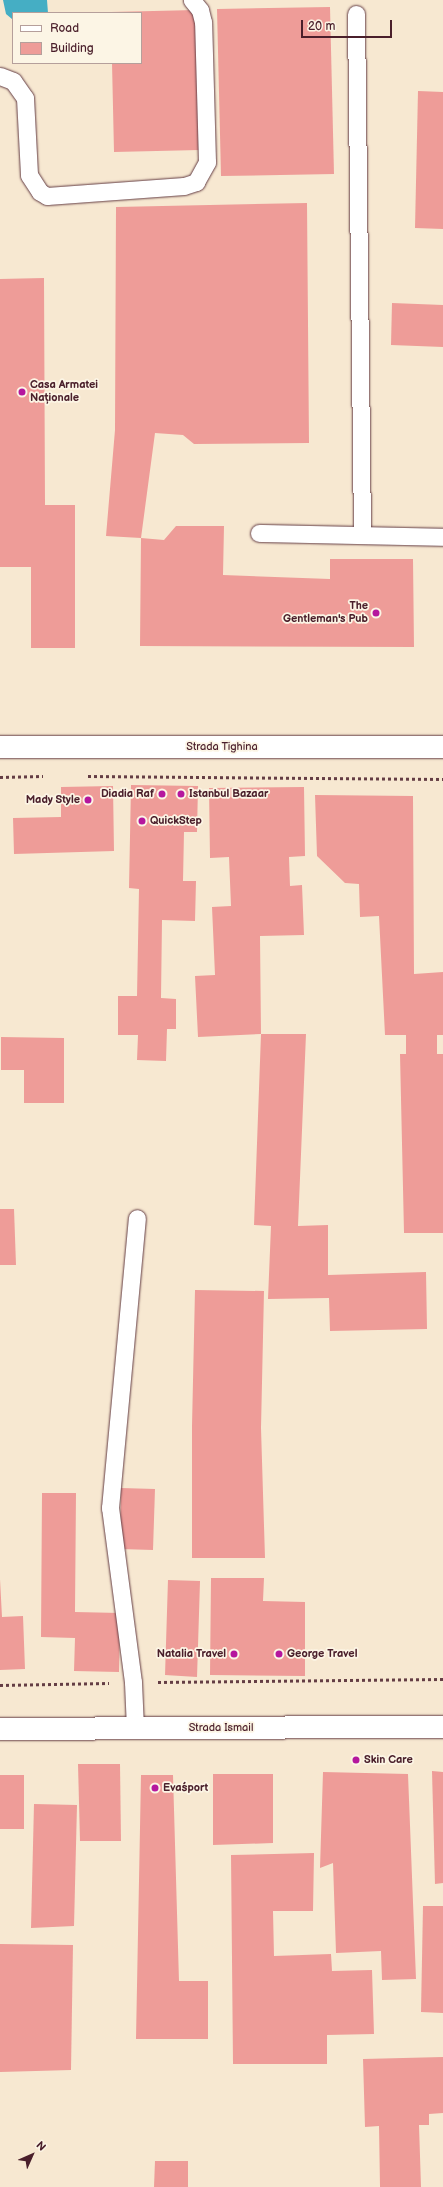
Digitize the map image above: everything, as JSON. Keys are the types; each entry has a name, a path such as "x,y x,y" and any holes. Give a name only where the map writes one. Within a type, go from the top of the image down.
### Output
{"main road":[{"name":"Strada Tighina","path":"0,748 443,747"},
{"name":"Strada Ismail","path":"0,1729 443,1727"}],"lane":[{"path":"0,76 13,81 25,98 30,175 40,192 55,195 184,186 196,182 207,162 203,22 200,10 192,0"},
{"path":"356,14 362,534"},
{"path":"259,533 362,534 443,537"},
{"path":"135,1728 133,1682 110,1508 137,1218"}],"path":[{"path":"0,777 46,776"},
{"path":"86,776 443,779"},
{"path":"0,1685 443,1679"}],"water":[{"path":"3,0 47,0 48,12 12,12 12,19 6,14"}],"building":[{"path":"330,7 334,174 221,176 217,9"},
{"path":"196,10 199,150 114,152 112,64 142,64 142,12 111,12"},
{"path":"418,91 443,92 443,229 415,228"},
{"path":"307,203 309,443 194,444 183,435 155,433 141,538 106,536 115,430 116,207"},
{"name":"Casa Armatei Naționale","path":"44,278 45,505 75,505 75,648 31,648 31,567 0,567 0,279"},
{"path":"392,303 443,305 443,347 391,345"},
{"path":"176,526 224,526 223,575 330,579 330,559 413,559 414,647 140,646 141,538 164,540"},
{"path":"131,785 198,786 197,832 184,832 183,881 196,881 195,921 162,920 161,998 176,999 176,1029 167,1029 166,1061 137,1060 138,1035 118,1035 118,996 137,996 139,889 129,888"},
{"path":"113,786 114,851 14,854 13,818 61,817 61,787"},
{"path":"304,787 305,856 289,857 290,886 302,885 304,935 260,936 261,1034 198,1037 195,976 215,975 212,907 231,906 229,857 210,858 209,788"},
{"path":"315,795 413,796 414,974 443,972 443,1035 437,1035 437,1054 443,1054 443,1233 404,1233 400,1054 406,1054 406,1035 385,1035 379,916 360,917 359,884 345,883 317,856"},
{"path":"261,1034 306,1034 298,1226 328,1225 328,1275 426,1272 427,1329 330,1331 329,1298 268,1299 271,1226 254,1225"},
{"path":"1,1037 64,1038 64,1103 24,1103 24,1070 1,1070"},
{"path":"0,1209 14,1209 16,1265 0,1265"},
{"path":"195,1290 264,1291 261,1428 265,1558 192,1558 192,1426"},
{"path":"121,1488 155,1489 153,1550 120,1549"},
{"path":"42,1493 76,1493 75,1612 120,1613 119,1672 74,1671 75,1638 41,1637"},
{"path":"211,1578 264,1578 263,1601 305,1602 305,1676 210,1675"},
{"path":"0,1579 2,1617 23,1616 25,1669 0,1670"},
{"path":"168,1580 200,1581 197,1677 165,1675"},
{"path":"78,1764 120,1764 121,1841 80,1841"},
{"path":"432,1771 443,1772 443,1883 435,1884"},
{"path":"323,1772 408,1774 416,1979 382,1980 381,1951 336,1953 333,1863 320,1868"},
{"path":"213,1774 273,1774 273,1843 213,1845"},
{"path":"0,1775 24,1775 24,1829 0,1829"},
{"path":"141,1775 173,1775 179,1981 208,1981 208,2039 136,2039"},
{"path":"34,1804 77,1805 74,1926 31,1928"},
{"path":"314,1853 313,1911 273,1911 274,1956 331,1954 332,1971 372,1970 374,2034 327,2035 327,2064 233,2064 231,1855"},
{"path":"423,1906 443,1906 443,2013 421,2012"},
{"path":"0,1944 73,1945 71,2070 0,2072"},
{"path":"443,2057 443,2113 429,2114 429,2125 419,2125 421,2187 380,2187 379,2126 365,2127 363,2059"},
{"path":"155,2161 188,2161 188,2187 154,2187"}],"place":[{"name":"Casa Armatei Naționale","path":"22,392"},
{"name":"The Gentleman's Pub","path":"376,613"},
{"name":"Diadia Raf","path":"162,794"},
{"name":"Istanbul Bazaar","path":"181,794"},
{"name":"Mady Style","path":"88,800"},
{"name":"QuickStep","path":"142,821"},
{"name":"Natalia Travel","path":"234,1654"},
{"name":"George Travel","path":"279,1654"},
{"name":"Skin Care","path":"356,1760"},
{"name":"Evaśport","path":"155,1788"}]}
